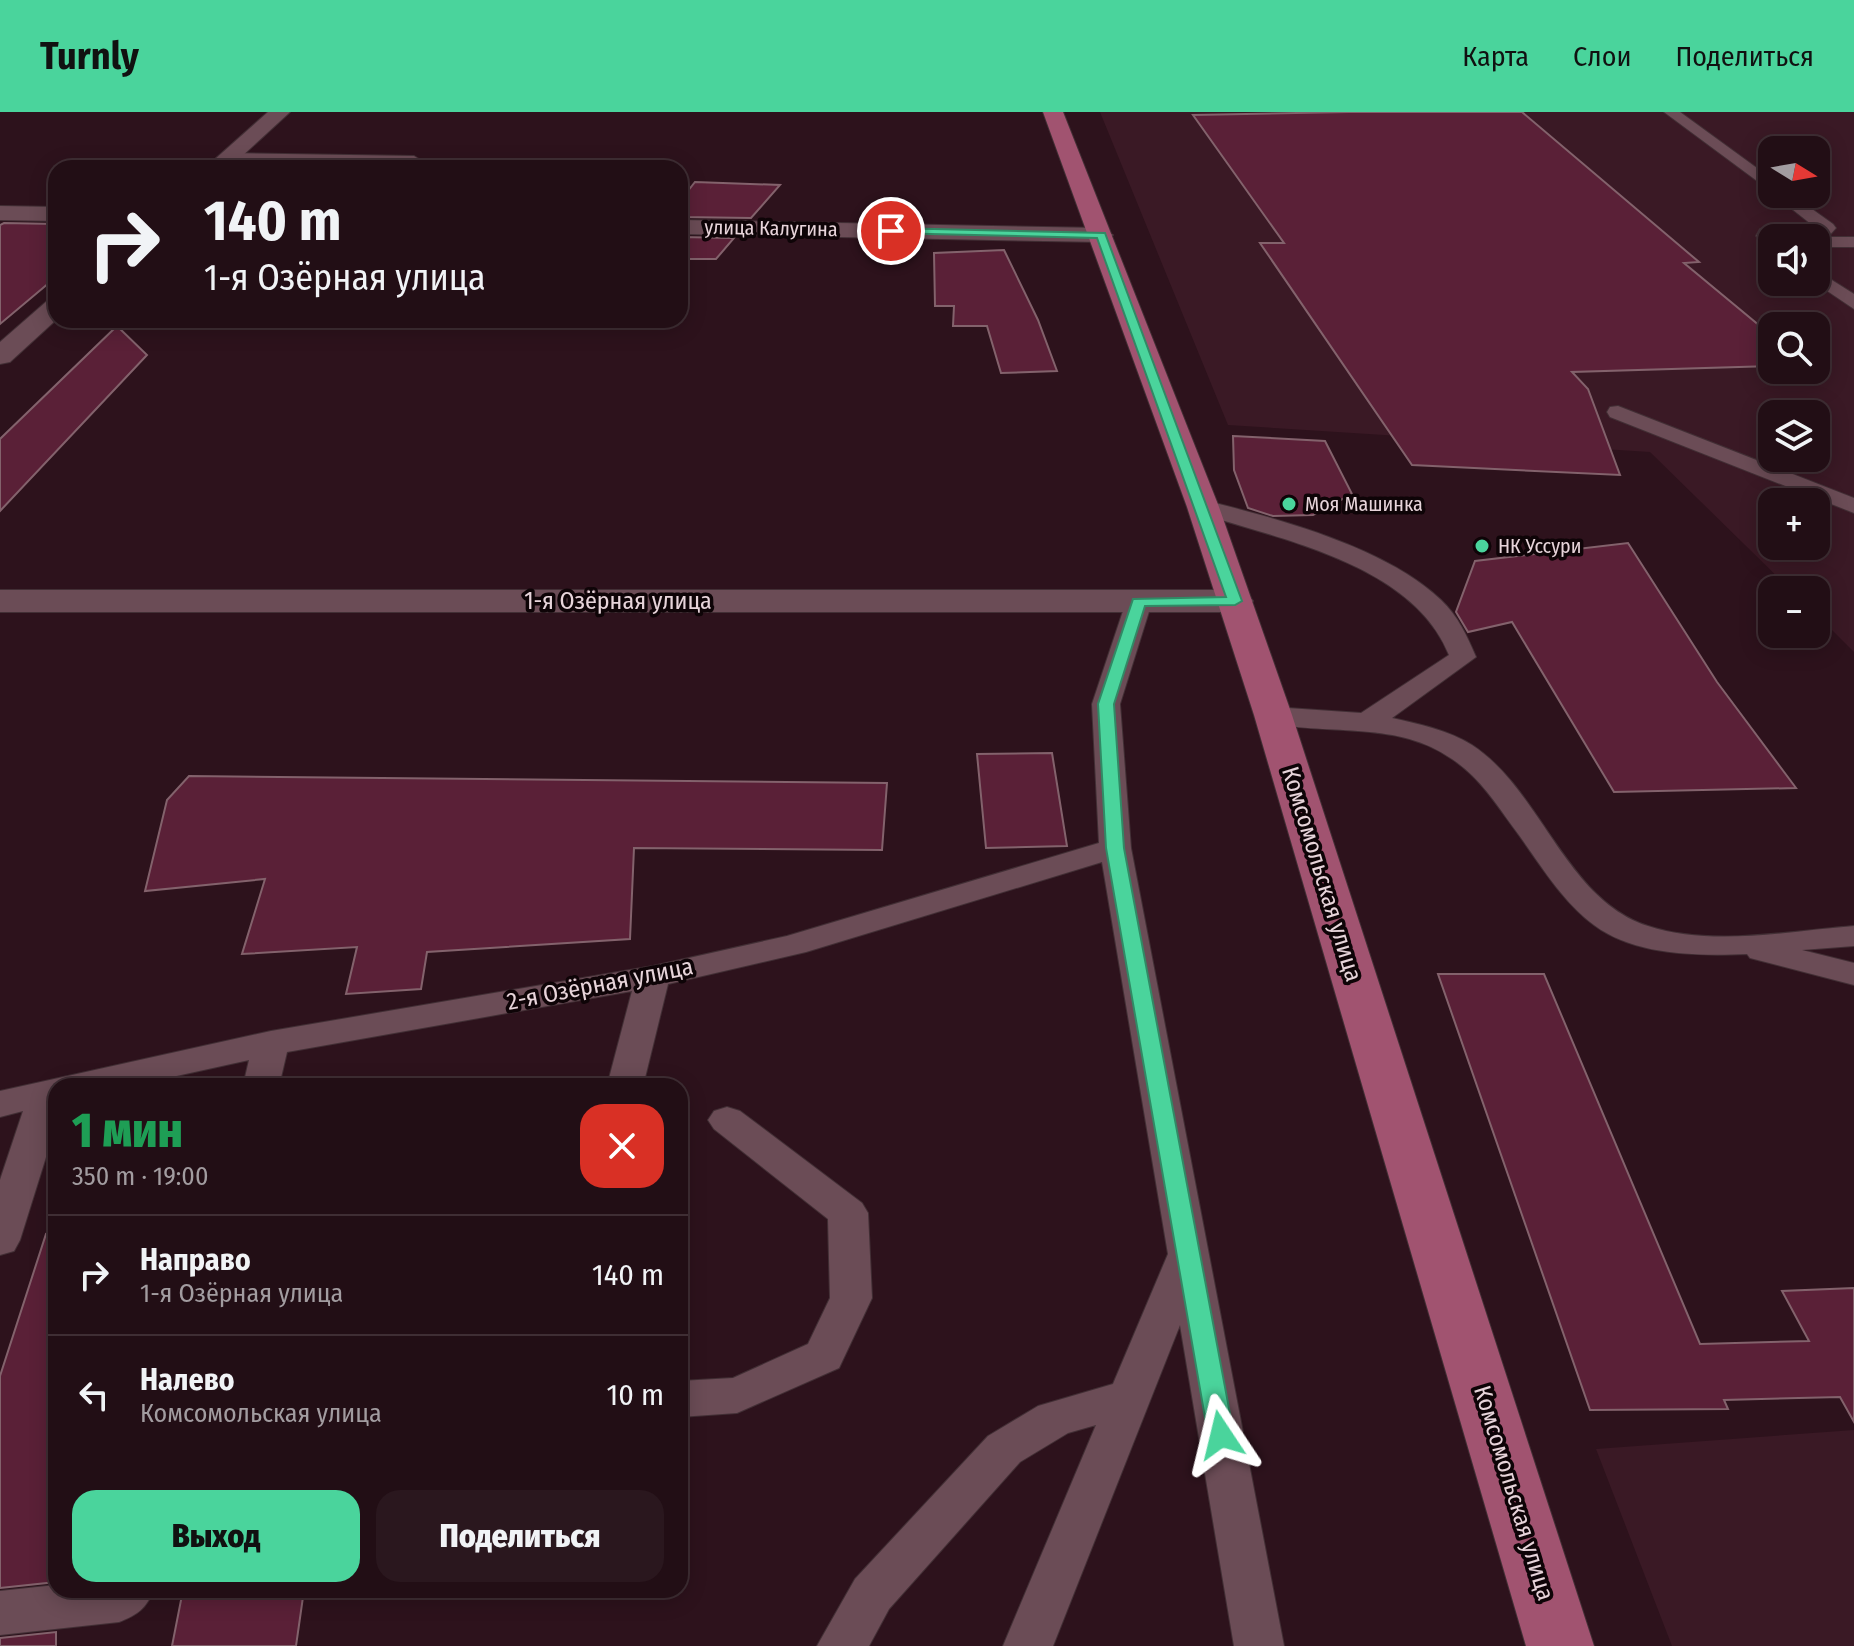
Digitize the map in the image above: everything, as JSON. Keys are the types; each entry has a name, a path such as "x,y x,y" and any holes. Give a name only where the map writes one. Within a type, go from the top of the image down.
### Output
{"main road":[{"name":"Комсомольская улица","path":"1053,112 1203,507 1273,715 1560,1646"}],"street":[{"path":"225,160 280,112"},
{"path":"0,213 48,214"},
{"name":"улица Калугина","path":"688,227 1101,235"},
{"path":"0,356 48,313"},
{"name":"1-я Озёрная улица","path":"0,601 1235,601"}],"lane":[{"path":"1671,112 1758,177"},
{"path":"1800,208 1822,224"},
{"path":"1830,242 1854,242"},
{"path":"1830,285 1854,303"},
{"path":"1618,412 1854,506"},
{"path":"1203,507 1369,562 1428,602 1451,627 1463,657 1368,721"},
{"path":"1139,602 1106,704 1115,848 1259,1646"},
{"path":"1273,715 1368,721 1437,740 1479,766 1587,900 1614,924 1661,940 1732,943 1854,936"},
{"name":"2-я Озёрная улица","path":"114,1078 271,1043 653,977 794,945 1115,848"},
{"path":"1732,943 1854,974"},
{"path":"627,1078 653,977"},
{"path":"263,1078 271,1043"},
{"name":"2-я Озёрная улица","path":"0,1104 48,1093"},
{"path":"0,1240 48,1120"},
{"path":"688,1398 737,1395 824,1356 851,1298 848,1213 727,1120"},
{"path":"1028,1646 1188,1254"},
{"path":"842,1646 872,1594 1004,1449 1054,1419 1130,1397"},
{"path":"0,1613 121,1598"}],"shaded area":[{"path":"1100,112 1854,112 1854,652 1830,628 1830,576 1777,576 1760,560 1830,560 1830,488 1758,488 1758,558 1650,452 1228,425"},
{"path":"1854,1430 1854,1646 1672,1646 1596,1449"}],"building":[{"path":"1522,112 1699,262 1684,263 1758,324 1758,366 1572,372 1588,389 1620,475 1412,465 1260,243 1284,243 1193,115"},
{"path":"695,182 780,185 751,218 688,217 688,191"},
{"path":"48,224 48,284 0,324 0,225"},
{"path":"688,237 734,238 716,259 688,259"},
{"path":"1004,250 1038,320 1057,371 1001,373 987,326 953,326 954,306 935,306 934,253"},
{"path":"115,328 119,328 147,355 0,511 0,439"},
{"path":"1233,436 1325,441 1352,494 1313,515 1273,516 1248,508 1234,470"},
{"path":"1628,543 1717,682 1796,788 1614,792 1512,622 1468,632 1456,612 1475,561"},
{"path":"1052,753 1067,846 986,848 977,754"},
{"path":"189,776 887,783 882,850 634,848 630,939 427,952 421,989 346,994 357,947 242,954 265,879 145,891 167,800"},
{"path":"1438,974 1544,974 1700,1344 1809,1341 1782,1291 1854,1288 1854,1422 1840,1397 1724,1400 1728,1409 1590,1410"},
{"path":"48,1234 48,1583 0,1588 0,1376"},
{"path":"181,1598 303,1598 296,1646 172,1646"},
{"path":"56,1632 56,1646 0,1646 0,1638"}],"place":[{"name":"Моя Машинка","path":"1289,504"},
{"name":"НК Уссури","path":"1482,546"}],"route":[{"path":"891,231 1101,235 1235,601 1139,602 1106,704 1115,848 1221,1435"}]}
